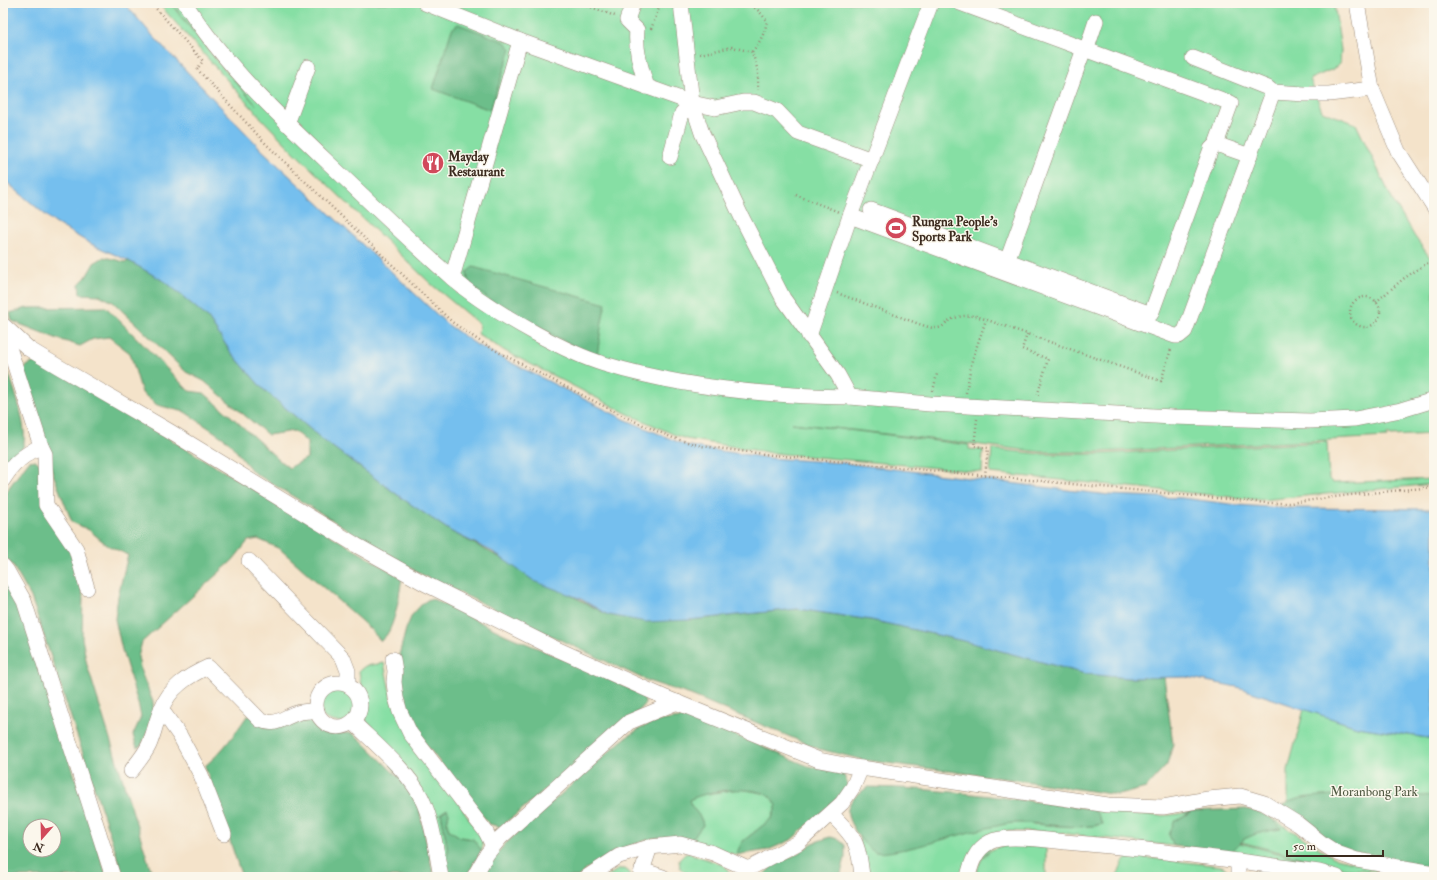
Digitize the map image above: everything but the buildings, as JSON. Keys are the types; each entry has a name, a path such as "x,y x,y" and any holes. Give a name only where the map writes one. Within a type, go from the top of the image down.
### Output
{"street":[{"path":"186,3 200,25 247,82 287,124 467,291 503,316 558,346 603,364 660,378 713,388 930,404 1172,417 1310,421 1355,419 1401,410 1434,400"},
{"path":"425,3 520,40 692,103 715,108 743,102 754,102 778,111 798,133 872,160"},
{"path":"633,3 627,20 637,30 636,44 638,60 647,87"},
{"path":"682,3 692,103 702,132 742,218 783,298 838,375 850,397"},
{"path":"809,336 850,216 931,3"},
{"path":"871,210 1151,314 1211,149 1216,144 1231,102 1084,50 960,3"},
{"path":"1357,3 1372,89 1398,151 1434,207"},
{"path":"1007,261 1096,21"},
{"path":"452,278 520,40"},
{"path":"1193,58 1268,88 1274,92 1329,94 1372,89"},
{"path":"287,124 308,68"},
{"path":"850,216 1175,336 1180,336 1185,331 1274,92"},
{"path":"670,157 682,113 692,103"},
{"path":"1216,144 1250,156"},
{"path":"3,325 29,349 356,545 410,575 550,646 677,702 819,760 860,768 1108,805 1163,807 1208,799 1240,796 1264,803 1298,824 1337,853 1357,860 1434,873"},
{"path":"3,329 41,446 45,454 46,505 76,549 87,588"},
{"path":"3,480 7,473 23,456 41,446"},
{"path":"249,561 343,658 348,671 348,685"},
{"path":"3,566 24,601 113,877"},
{"path":"393,659 396,698 400,712 410,733 486,832 493,846"},
{"path":"131,771 149,746 161,709 174,688 192,674 208,667 260,720 268,724 278,722 301,712 317,711"},
{"path":"336,683 348,685 358,693 361,705 360,712 353,722 342,727 329,725 324,722 317,711 317,698 324,688 336,683"},
{"path":"474,877 487,854 500,838 630,722 677,702"},
{"path":"161,709 180,736 200,775 224,834"},
{"path":"353,722 413,783 421,796 433,836 441,877"},
{"path":"587,877 619,856 650,847 680,844 713,853 747,873 798,843 831,814 842,803 853,787 860,768"},
{"path":"831,814 847,830 856,843 861,861 862,877"},
{"path":"968,877 970,866 981,848 991,841 1009,838 1114,846 1319,872 1337,877"},
{"path":"650,847 641,873 663,877"},
{"path":"1238,861 1238,877"}],"path":[{"path":"152,3 203,61"},
{"path":"580,3 627,20"},
{"path":"748,3 767,21 762,39 752,52"},
{"path":"687,56 732,47 752,52"},
{"path":"752,52 758,71 758,90 754,102"},
{"path":"796,195 850,216"},
{"path":"1376,302 1403,278 1432,260"},
{"path":"826,288 931,328 941,327 956,317 976,316 1160,381 1175,336"},
{"path":"1367,297 1376,302 1380,312 1376,322 1368,327 1357,325 1353,322 1350,307 1357,299 1367,297"},
{"path":"986,320 972,360 971,406 974,446 988,448 986,475"},
{"path":"1027,334 1022,349 1048,359 1037,396 1036,410"},
{"path":"930,404 937,374"}],"green space":[{"name":"Rungna People's Sports Park","path":"158,3 170,3 223,68 256,105 171,3 1334,3 1341,50 1340,64 1333,69 1310,79 1322,111 1356,124 1393,201 1415,237 1434,263 1434,434 1390,436 1387,434 1387,437 1100,452 1041,452 792,423 969,445 969,449 983,450 982,472 772,453 686,439 626,413 505,351 478,334 479,324 431,284 295,153 261,118"},
{"path":"458,24 505,42 511,49 490,110 433,89 452,29"},
{"path":"104,257 125,262 129,261 167,283 208,318 230,351 262,388 323,440 406,501 452,532 608,615 689,620 797,609 871,620 968,642 1086,674 1128,678 1164,677 1173,744 1167,765 1146,788 1118,795 864,760 819,749 691,695 648,681 426,577 253,472 228,441 185,412 157,405 142,393 130,353 109,337 93,339 80,346 12,321 10,313 27,308 106,307 189,391 204,393 289,468 307,458 307,442 294,431 268,435 204,381 186,372 113,302 99,295 80,294 79,284 86,277 94,263"},
{"path":"473,267 606,304 597,356 583,351 494,303 473,287 468,280 467,272"},
{"path":"3,356 21,412 24,443 21,450 3,473 3,449 5,446 3,439"},
{"path":"36,362 46,365 402,578 396,612 392,625 386,635 381,641 368,627 280,549 258,539 248,541 233,560 142,642 138,657 141,672 153,702 154,715 142,745 137,748 133,735 141,717 115,619 118,596 128,555 107,545 89,530 72,522 53,474 23,373 24,368"},
{"path":"1327,442 1329,479 1333,483 1434,479 1434,484 1261,500 990,473 992,449 1041,454 1100,454"},
{"path":"35,460 40,464 41,472 73,552 83,595 82,638 87,665 153,877 124,877 31,597 13,566 3,555 3,499 10,486 29,461"},
{"path":"3,579 20,605 107,877 3,877"},
{"path":"429,599 435,600 506,635 595,672 644,696 645,704 640,710 501,827 489,824 412,727 403,705 398,659 406,629 412,615"},
{"path":"384,663 392,701 481,837 483,843 482,851 473,839 460,837 449,830 447,823 449,813 441,813 448,851 447,857 444,861 441,845 367,726 359,671 365,666"},
{"path":"339,687 347,688 352,691 355,710 350,719 334,722 323,717 321,707 323,698 326,694 329,691"},
{"name":"Moranbong Park","path":"1304,709 1357,727 1434,739 1434,865 1288,803 1288,770"},
{"path":"247,716 306,719 317,727 326,731 332,733 353,734 360,739 403,782 415,798 420,813 434,877 242,877 205,766 222,749"},
{"path":"689,718 702,721 808,766 843,773 848,785 847,790 791,840 768,850 736,855 742,842 772,818 777,805 766,794 748,790 727,790 707,794 689,800 690,804 702,820 703,825 691,840 679,838 653,838 618,850 588,868 578,877 481,877 491,860 506,843 620,742 637,730 652,723"},
{"path":"868,787 953,792 1093,809 1098,815 1102,824 1081,827 1009,823 980,829 906,849 876,852 871,850 863,842 854,830 848,816 848,810 853,799"},
{"path":"740,789 768,794 777,805 772,818 742,842 736,855 691,840 703,825 702,820 690,804 689,800 700,795"},
{"path":"1331,795 1391,798 1434,795 1434,869 1363,857 1336,846 1282,806 1293,800"},
{"path":"447,809 449,813 447,823 449,830 460,837 473,839 482,851 466,877 447,876 444,861 447,857 448,851 441,813"},
{"path":"1093,809 1155,816 1180,814 1192,811 1174,822 1174,846 1060,833 1007,831 963,877 867,877 858,834 875,852 910,847 996,825 1022,823 1085,827 1102,824 1098,815"},
{"path":"1246,809 1266,815 1274,820 1281,828 1256,834 1244,839 1230,853 1174,846 1169,835 1174,822 1192,811"},
{"path":"1275,820 1333,857 1376,868 1376,871 1345,869 1241,842 1254,834 1281,829"},
{"path":"830,837 838,839 845,845 845,858 841,874 835,877 762,877 771,867 795,855 813,843"},
{"path":"1240,843 1320,864 1320,865 1230,853"},
{"path":"1009,845 1046,847 1046,877 975,877 979,864 986,854 996,848"},
{"path":"689,853 723,865 729,870 730,877 703,877 684,872 680,868 679,860 685,854"},
{"path":"1131,856 1221,866 1227,870 1230,877 1117,877 1125,859"},
{"path":"619,869 625,869 629,872 630,877 606,877"},
{"path":"1256,871 1308,877 1249,877 1250,873"}],"water":[{"path":"3,3 124,3 153,36 263,151 447,324 477,345 500,357 624,419 685,445 769,458 844,463 1109,495 1182,498 1238,505 1282,508 1434,509 1434,739 1357,727 1237,687 1186,677 1128,678 1086,674 968,642 871,620 797,609 689,620 646,622 608,615 581,599 534,581 493,552 452,532 406,501 323,440 262,388 230,351 208,318 167,283 129,261 91,244 55,223 3,179"}],"place":[{"name":"Mayday Restaurant","path":"433,163"},
{"name":"Rungna People's Sports Park","path":"896,228"}]}
